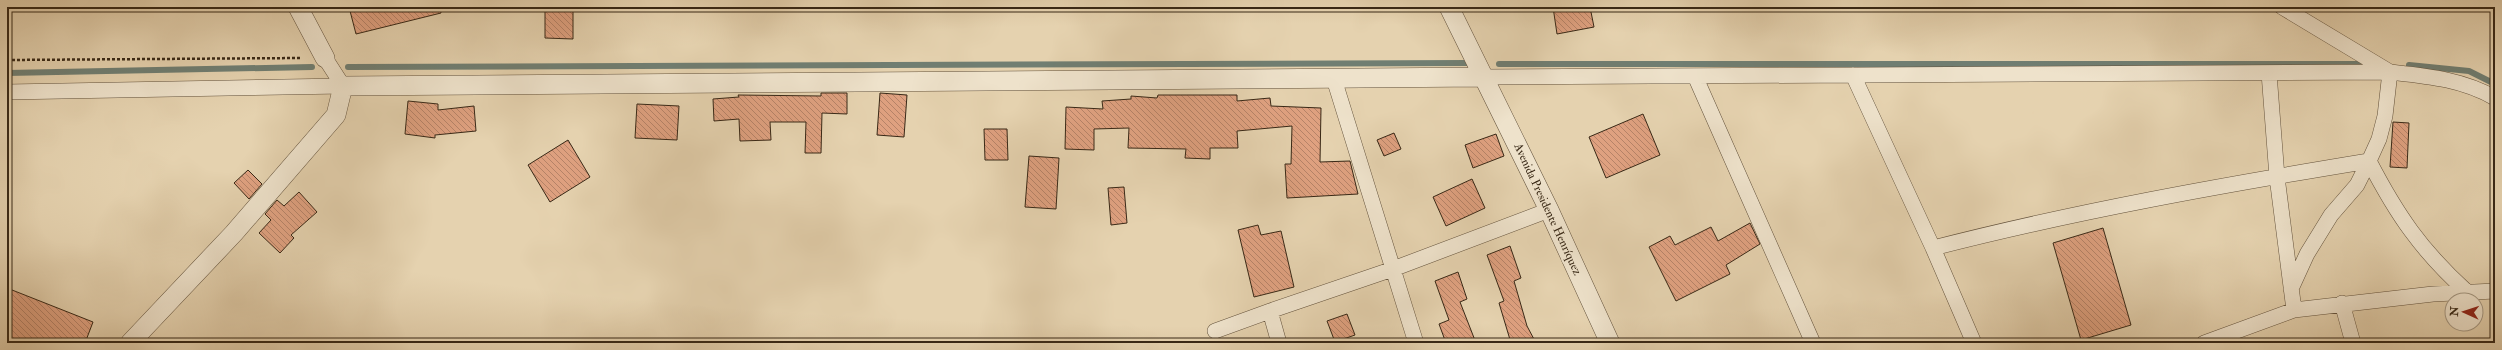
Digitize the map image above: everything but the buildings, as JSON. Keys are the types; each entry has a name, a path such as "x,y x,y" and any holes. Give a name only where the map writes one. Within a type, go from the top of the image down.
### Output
{"street":[{"path":"130,343 234,233 336,115 343,86 325,58 298,7"},
{"name":"Avenida Presidente Henríquez","path":"1449,7 1549,210 1610,343"},
{"path":"2282,7 2390,72"},
{"path":"2291,289 2307,254 2331,215 2356,185 2369,161 2379,139 2385,116 2390,72"},
{"path":"7,92 343,86 2390,72 2437,77 2462,84 2495,98"},
{"path":"2268,73 2277,176 2294,310"},
{"path":"1853,75 1933,248 1974,343"},
{"path":"1695,76 1813,343"},
{"path":"1334,80 1416,343"},
{"path":"1933,248 1996,232 2185,192 2369,161"},
{"path":"2369,161 2394,209 2437,264 2466,291"},
{"path":"1215,331 1393,269 1549,210"},
{"path":"2204,343 2294,310 2342,303 2466,291 2495,291"},
{"path":"2342,303 2353,343"},
{"path":"1270,311 1279,343"}],"path":[{"path":"7,60 325,58"}],"waterway":[{"path":"348,67 1468,63"},
{"path":"1499,64 2368,64"},
{"path":"2409,65 2469,71 2495,84"},
{"path":"7,73 312,67"}]}
